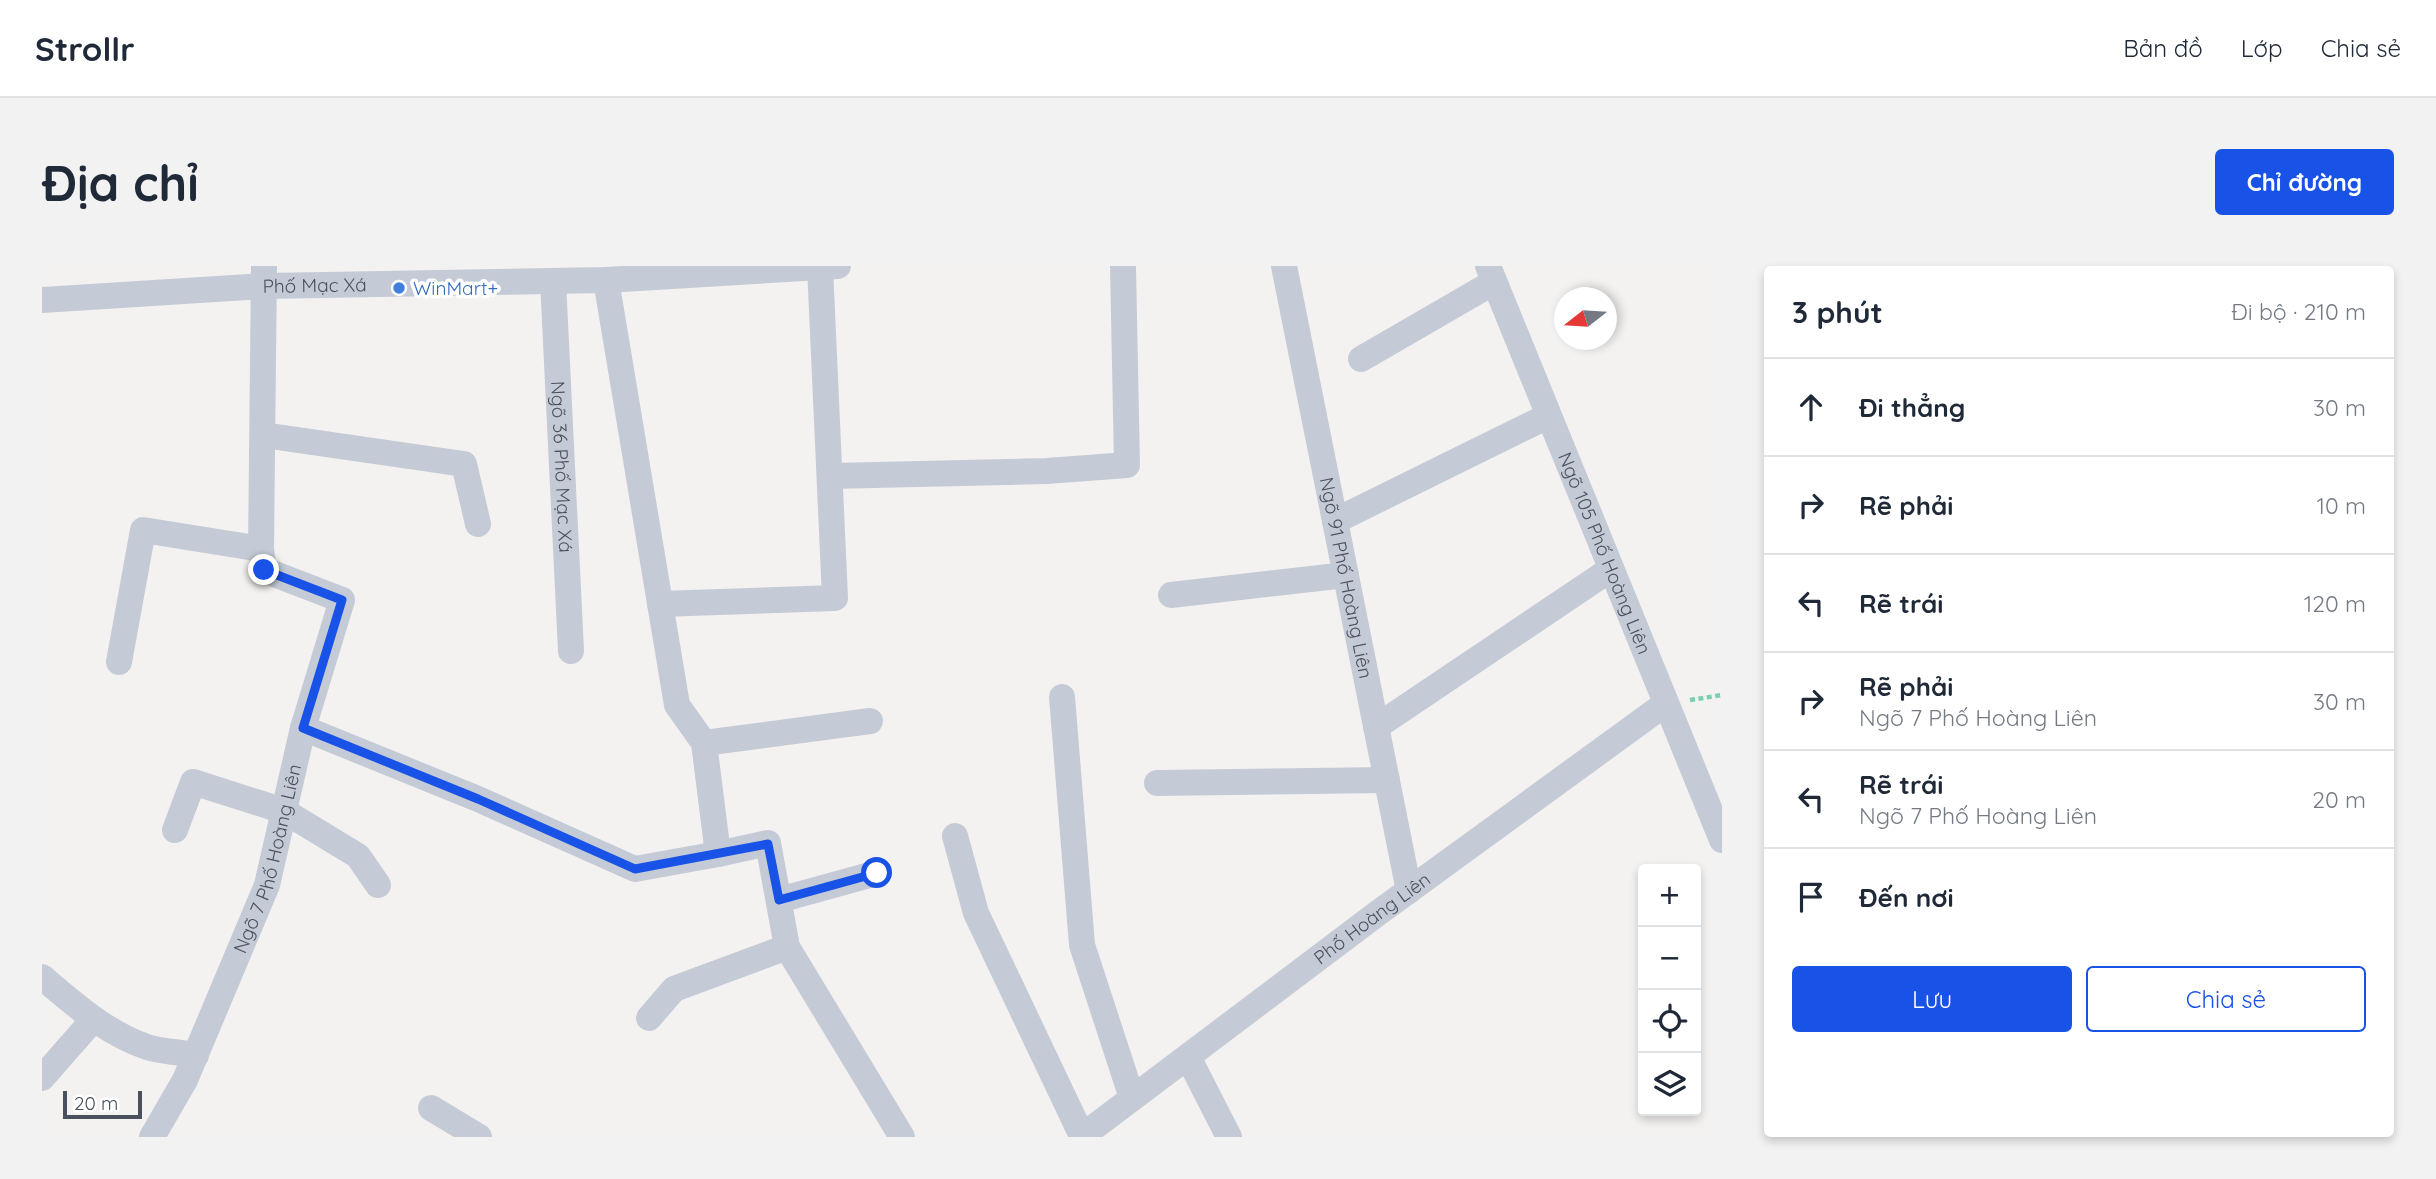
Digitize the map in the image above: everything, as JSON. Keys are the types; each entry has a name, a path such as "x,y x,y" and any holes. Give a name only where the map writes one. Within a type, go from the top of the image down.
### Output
{"street":[{"path":"830,476 1047,471 1127,465 1123,266"},
{"name":"Ngõ 91 Phố Hoàng Liên","path":"1284,266 1409,891"},
{"path":"660,604 835,598 830,476 829,267"},
{"name":"Phố Mạc Xá","path":"42,300 265,276 553,281 829,267"},
{"path":"1361,359 1491,274"},
{"name":"Ngõ 105 Phố Hoàng Liên","path":"1491,274 1722,840"},
{"path":"120,662 143,530 261,549 265,276"},
{"path":"606,279 677,705 704,743 718,854"},
{"name":"Ngõ 36 Phố Mạc Xá","path":"553,281 571,651"},
{"path":"1335,521 1548,415"},
{"path":"263,435 464,464 478,524"},
{"name":"Ngõ 7 Phố Hoàng Liên","path":"152,1137 196,1055 267,885 303,728 342,600 264,570 261,549"},
{"path":"1376,727 1611,569"},
{"path":"1171,595 1346,575"},
{"path":"1062,696 1082,945 1132,1098"},
{"name":"Phố Hoàng Liên","path":"1082,1137 1409,891 1665,704"},
{"path":"704,743 870,721"},
{"path":"303,728 478,799 635,869 768,844 787,947 902,1137"},
{"path":"1157,783 1387,780"},
{"path":"175,830 193,782 284,811 358,856 378,884"},
{"path":"955,836 976,914 1082,1137"},
{"path":"779,900 877,873"},
{"path":"649,1018 674,989 787,947"},
{"path":"42,977 93,1020 147,1047 196,1055"},
{"path":"42,1078 93,1020"},
{"path":"1188,1056 1230,1137"},
{"path":"431,1108 479,1137"}],"place":[{"name":"WinMart+","path":"399,288"}],"route":[{"path":"264,570 342,600 303,728 478,799 635,869 768,844 779,900 877,873"}]}
